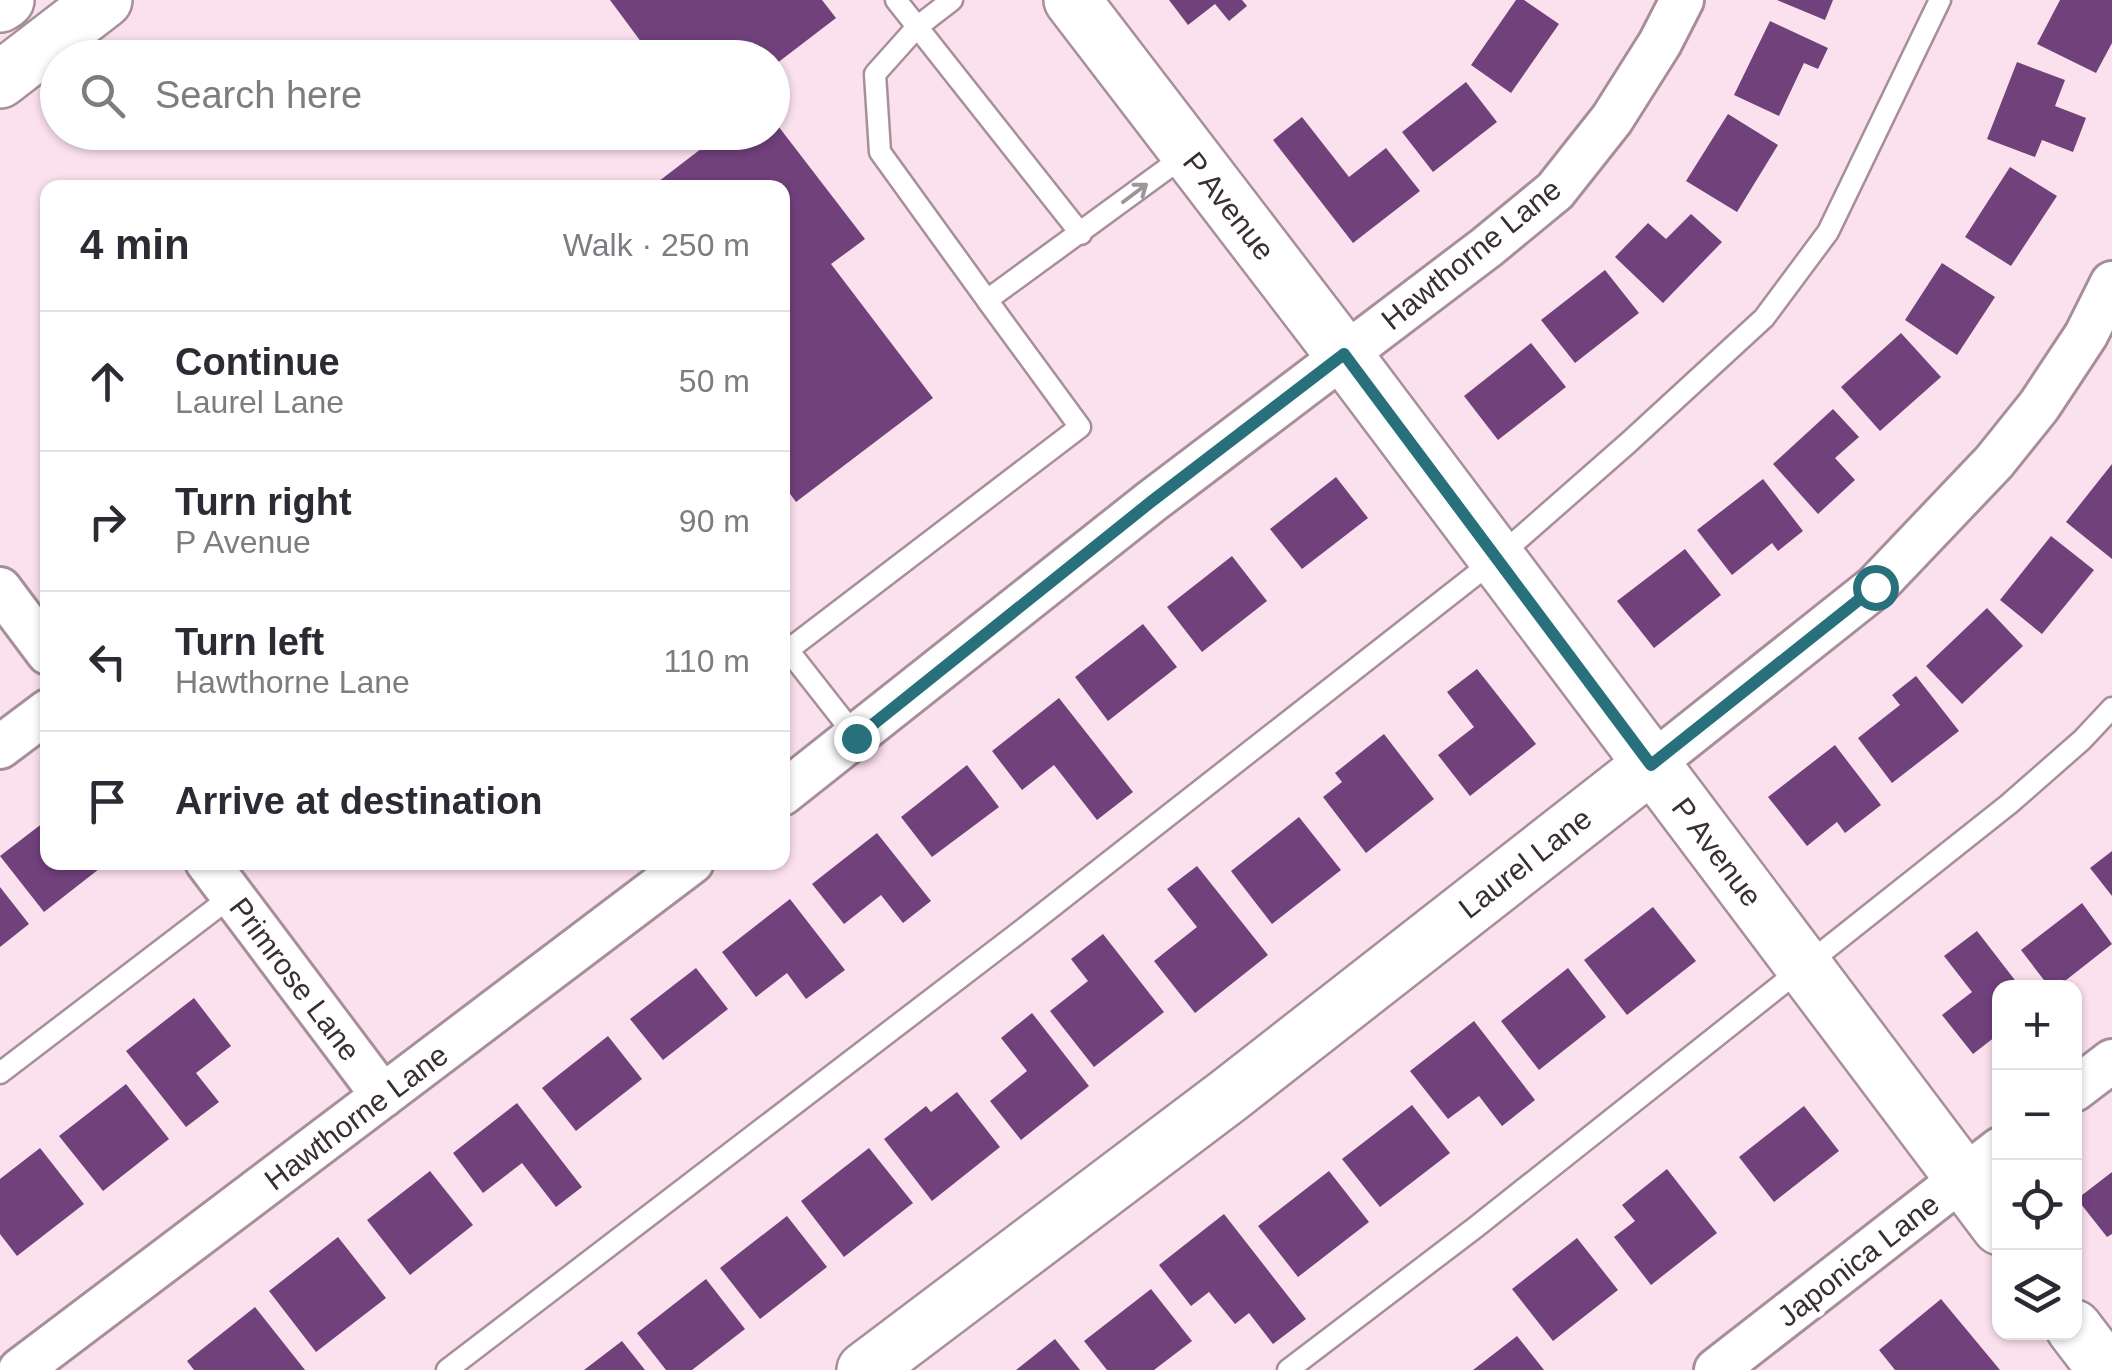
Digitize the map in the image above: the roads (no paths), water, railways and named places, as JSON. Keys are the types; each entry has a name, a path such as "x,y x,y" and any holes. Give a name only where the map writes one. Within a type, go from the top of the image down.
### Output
{"street":[{"path":"52,40 104,0"},
{"name":"P Avenue","path":"1072,0 1344,354 1804,968 1981,1164 1992,1200"},
{"name":"Hawthorne Lane","path":"790,788 1152,501 1487,248 1555,191 1612,120 1682,0"},
{"path":"0,80 40,49"},
{"name":"Laurel Lane","path":"864,1370 1228,1096 1744,694 1888,573 1994,462 2038,406 2086,335 2112,283"},
{"path":"0,589 40,642"},
{"path":"0,747 40,717"},
{"name":"Primrose Lane","path":"212,870 383,1096"},
{"name":"Hawthorne Lane","path":"20,1370 681,870"},
{"path":"2082,1084 2112,1061"},
{"name":"Japonica Lane","path":"1716,1370 1981,1164"},
{"path":"2082,1338 2106,1370"}],"lane":[{"path":"896,0 1081,234"},
{"path":"790,643 1080,427 880,152 875,74 917,26 952,0"},
{"path":"447,1370 1026,927 1496,558 1764,318 1828,232 1940,0"},
{"path":"987,300 1188,152"},
{"path":"790,651 856,738"},
{"path":"1288,1370 1476,1228 2009,804 2112,708"},
{"path":"0,1072 232,896"}]}
